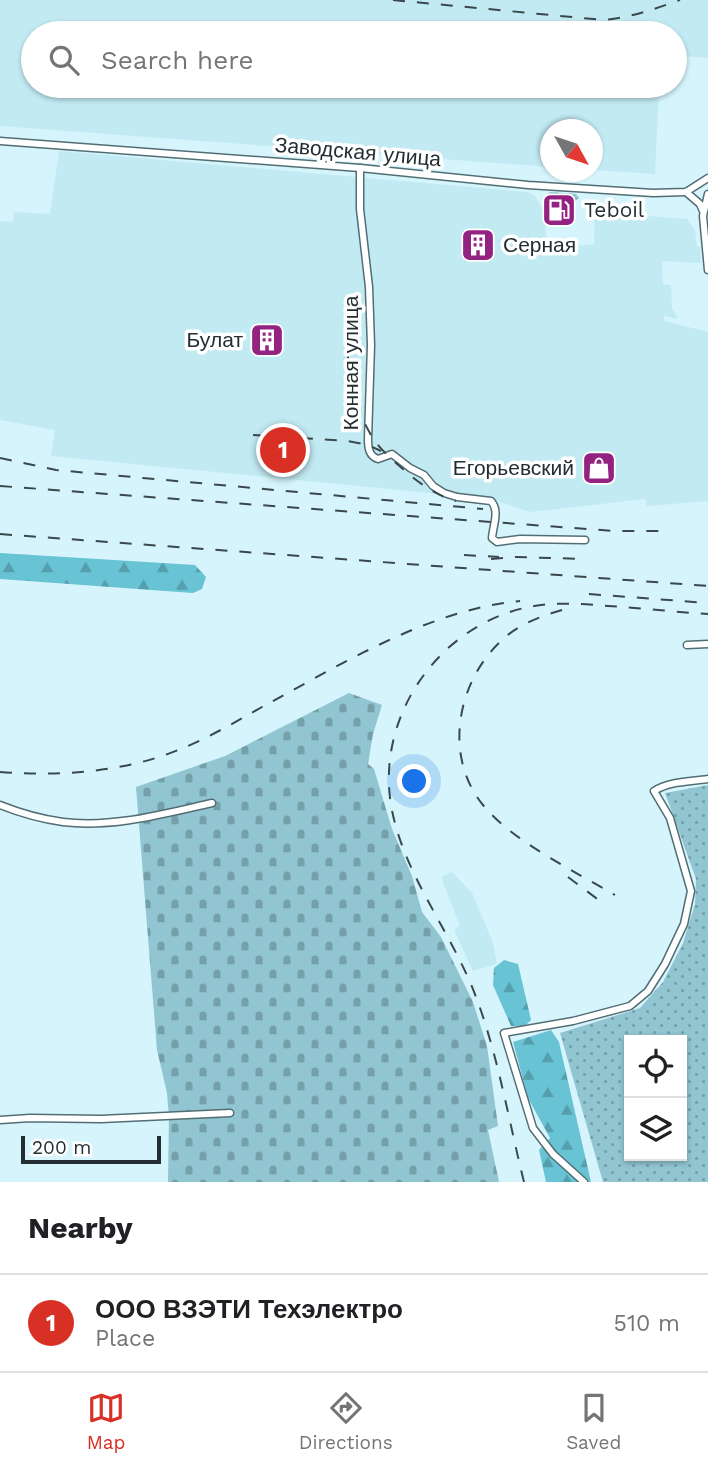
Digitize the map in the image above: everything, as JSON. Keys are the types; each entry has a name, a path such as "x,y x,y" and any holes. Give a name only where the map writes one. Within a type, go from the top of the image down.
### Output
{"street":[{"name":"Заводская улица","path":"0,141 360,168 554,187 653,193 686,192"},
{"name":"Конная улица","path":"360,168 360,209 369,287 371,338 369,453 378,459 392,454 450,496 491,501 496,509 492,538 497,542 585,540"},
{"path":"708,178 686,192 700,204 708,270"},
{"path":"703,216 708,194"},
{"path":"687,645 708,645"},
{"path":"584,1182 553,1154 533,1128 504,1033 573,1021 630,1006 648,991 684,924 691,891 670,818 654,791 680,782 708,779"},
{"path":"0,805 24,814 63,822 108,823 152,817 212,803"},
{"path":"0,1120 230,1113"}],"shaded area":[{"path":"0,0 708,0 708,58 687,56 687,21 21,21 21,98 658,98 655,174 603,171 603,119 540,119 540,166 0,126"},
{"path":"59,151 528,192 535,196 544,212 547,249 594,244 595,212 687,219 695,230 701,263 662,261 663,285 671,285 672,308 678,319 664,316 664,321 708,332 708,501 647,506 645,499 530,512 491,499 51,456 55,430 0,420 0,221 13,222 14,212 50,214"},
{"path":"452,872 472,893 493,943 497,964 473,971 454,930 460,926 441,877"}],"green space":[{"path":"550,192 576,194 579,198 566,206 554,207 547,200"},
{"path":"0,553 195,565 206,577 202,589 193,593 0,579"},
{"path":"349,693 382,705 368,764 374,769 422,912 441,937 473,1002 487,1046 498,1126 488,1130 499,1182 168,1182 169,1117 167,1093 157,1050 136,787 225,756"},
{"path":"708,785 708,1182 603,1182 560,1033 640,1008 663,982 683,943 695,904 696,879 665,793"},
{"path":"504,960 518,964 531,1020 525,1026 511,1026 493,985 494,968"},
{"path":"551,1030 559,1042 591,1182 546,1182 539,1150 550,1138 528,1098 513,1042"}],"railway":[{"path":"393,0 603,20 632,15 680,0"},
{"path":"347,307 347,340 353,390 371,435 386,454 416,480 456,501"},
{"path":"253,435 347,441 381,451"},
{"path":"0,458 56,470 483,509"},
{"path":"0,486 615,531 659,531"},
{"path":"0,534 708,586"},
{"path":"464,555 499,557"},
{"path":"491,559 586,559"},
{"path":"589,594 708,603"},
{"path":"0,772 41,774 103,770 162,756 214,734 386,641 452,615 520,601"},
{"path":"524,1182 484,1019 466,974 409,862 393,815 389,779 392,745 403,711 420,681 442,654 469,632 500,616 534,606 561,604 708,614"},
{"path":"562,610 514,630 486,658 465,698 460,742 463,764 470,786 483,805 510,831 544,855 615,895"},
{"path":"568,877 604,904"}],"place":[{"name":"Teboil","path":"559,210"},
{"name":"Серная","path":"478,245"},
{"name":"Булат","path":"267,340"},
{"name":"ООО ВЗЭТИ Техэлектро","path":"283,450"},
{"name":"Егорьевский","path":"599,468"}]}
